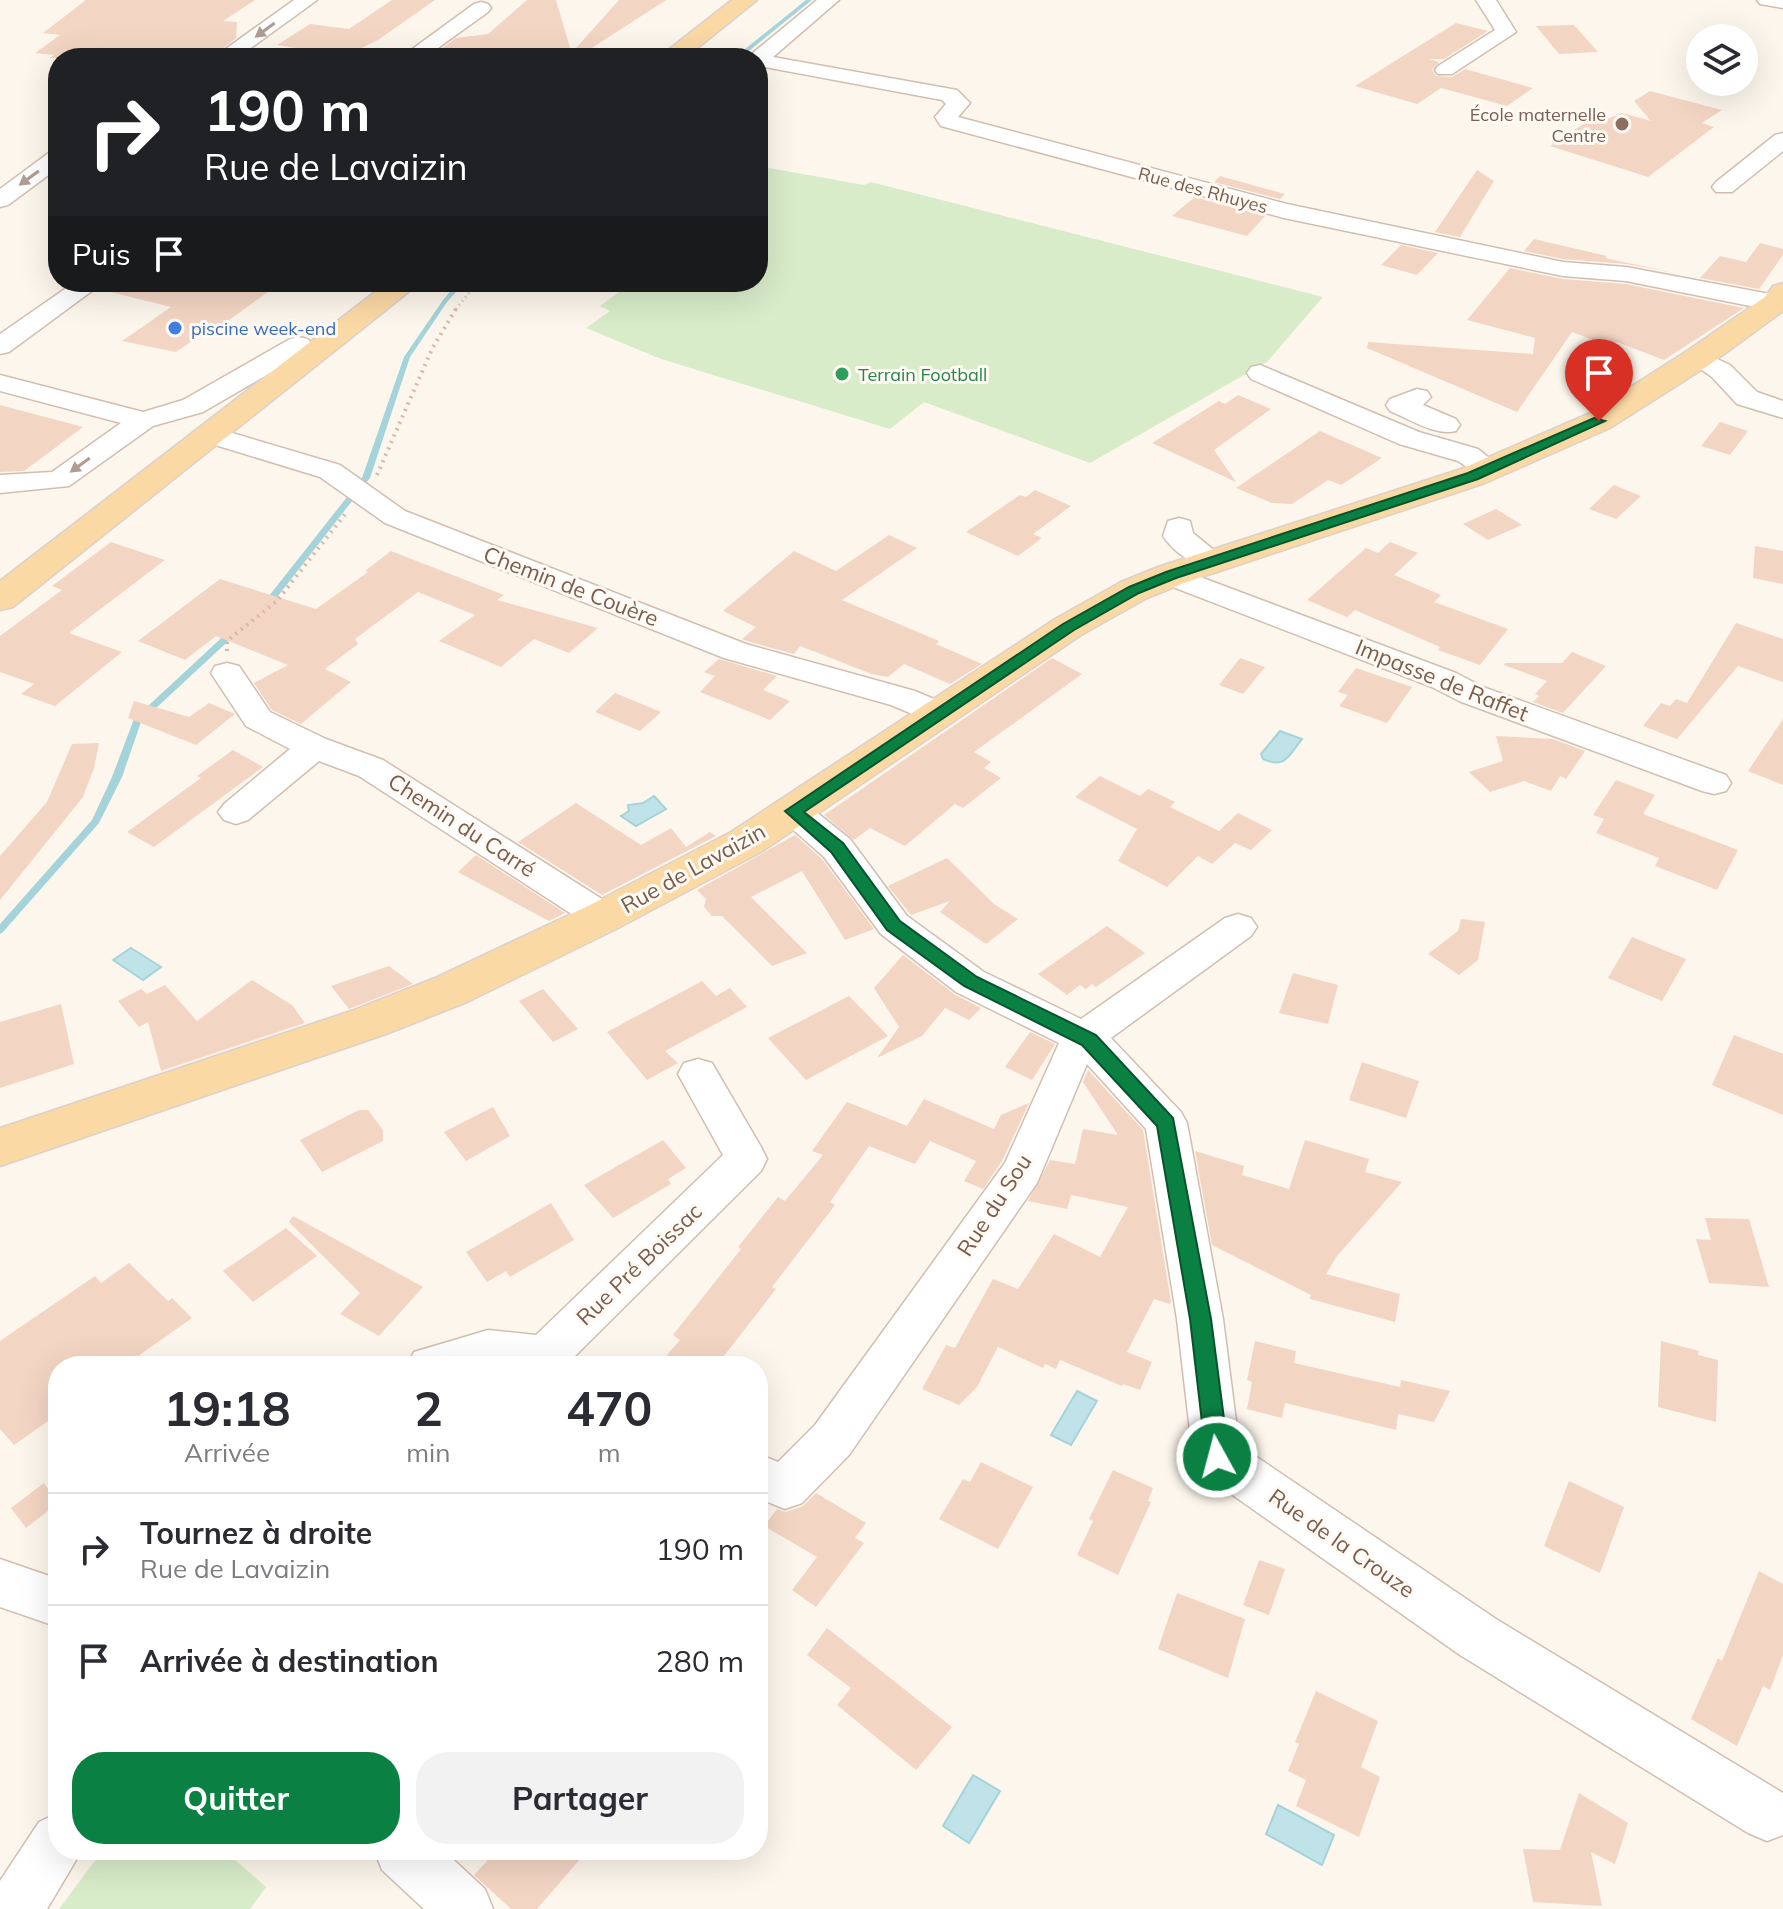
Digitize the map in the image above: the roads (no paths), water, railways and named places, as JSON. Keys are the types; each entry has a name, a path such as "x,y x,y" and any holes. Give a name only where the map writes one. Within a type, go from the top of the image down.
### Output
{"main road":[{"path":"683,48 746,0"},
{"path":"706,48 767,0"},
{"path":"0,572 367,292"},
{"path":"0,599 393,292"},
{"name":"Rue de Lavaizin","path":"0,1147 370,1022 451,990 603,917 746,842 1068,627 1134,590 1504,462 1599,421 1698,358 1779,298"}],"street":[{"path":"237,48 307,0"},
{"name":"Rue des Rhuyes","path":"768,50 829,0"},
{"path":"1445,70 1506,32 1486,0"},
{"path":"1767,0 1783,2"},
{"path":"424,48 481,8"},
{"name":"Rue des Rhuyes","path":"768,62 949,95 959,103 946,117 949,121 1271,208 1563,269 1626,274 1779,298"},
{"path":"1724,187 1783,140"},
{"path":"0,200 48,164"},
{"path":"0,346 77,292"},
{"path":"0,484 59,480 143,420 193,406 299,345"},
{"path":"1698,358 1721,371 1747,398 1766,407 1783,410"},
{"path":"1260,373 1409,438 1504,462"},
{"path":"1,384 143,420"},
{"path":"1417,397 1400,405 1504,462"},
{"name":"Chemin de Couère","path":"212,435 330,471 395,517 735,651 903,698 941,714"},
{"path":"1179,527 1178,536 1212,561"},
{"name":"Impasse de Raffet","path":"1171,575 1444,680 1471,694 1714,783"},
{"name":"Chemin du Carré","path":"227,673 258,719 314,747 371,768 603,917"},
{"path":"236,812 314,747"},
{"name":"Rue de la Crouze","path":"793,811 837,848 894,925 970,982 1084,1037 1166,1123 1200,1319 1217,1457 1478,1637 1767,1814"},
{"name":"Rue du Sou","path":"768,1480 785,1487 832,1440 1022,1171 1069,1060 1084,1037 1238,927"},
{"name":"Rue Pré Boissac","path":"556,1356 746,1159 698,1074"},
{"name":"Rue Pré Boissac","path":"466,1356 488,1350 522,1356"},
{"path":"0,1583 48,1600"},
{"path":"15,1909 48,1857"},
{"path":"413,1860 465,1909"}],"water":[{"path":"1280,731 1302,739 1282,762 1263,759 1261,754"},
{"path":"654,796 666,809 636,826 621,816 629,811 628,805 643,803"},
{"path":"131,948 161,967 143,980 113,960"},
{"path":"1077,1391 1097,1401 1071,1445 1051,1435"},
{"path":"973,1775 1000,1791 969,1843 943,1826"},
{"path":"1278,1805 1334,1835 1322,1865 1266,1834"}],"waterway":[{"path":"749,48 809,0"},
{"path":"268,603 366,478 407,357 453,292"},
{"path":"0,930 96,821 117,777 137,721 234,631"}],"place":[{"name":"École maternelle Centre","path":"1622,124"},
{"name":"piscine week-end","path":"175,328"},
{"name":"Terrain Football","path":"842,374"}]}
